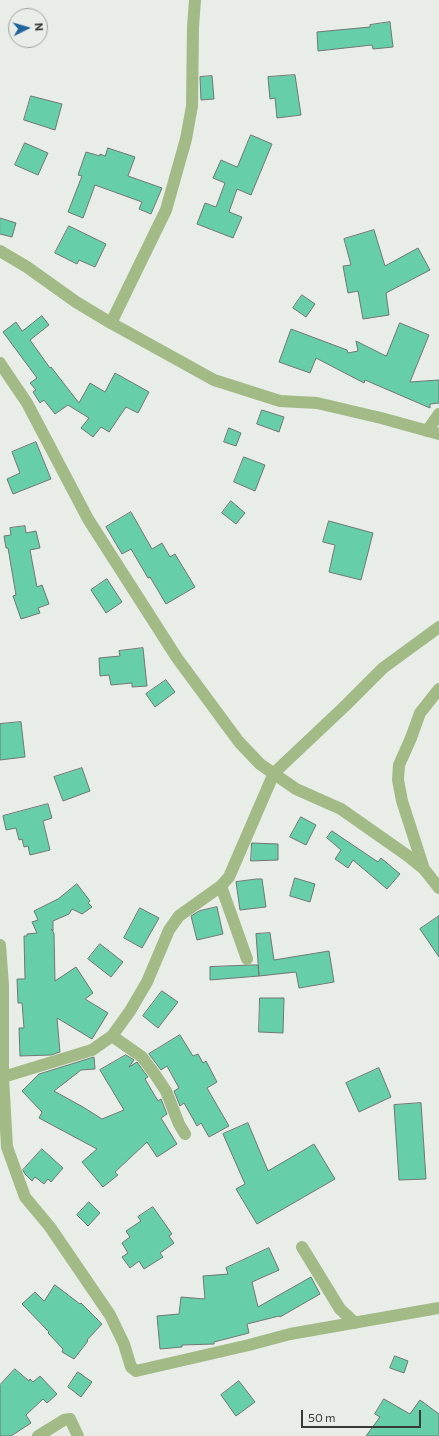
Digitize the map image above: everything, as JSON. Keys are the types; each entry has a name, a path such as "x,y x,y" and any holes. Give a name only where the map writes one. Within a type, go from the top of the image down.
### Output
{"street":[{"path":"111,324 166,210 186,139 192,106 193,27 195,0"},
{"path":"0,251 27,267 76,302 111,324 204,375 247,391 280,401 317,403 381,418 439,434"},
{"path":"0,363 27,404 88,519 177,658 239,742 260,764 296,789 341,809 408,856 424,869 439,888"},
{"path":"427,431 439,414"},
{"path":"2,1078 92,1050 112,1036 130,1011 147,982 169,930 179,916 221,886 229,877 274,773 345,706 382,668 439,627"},
{"path":"424,869 402,801 398,780 398,765 411,738 420,713 439,689"},
{"path":"221,886 247,959"},
{"path":"0,945 3,985 2,1078 6,1147 24,1197 50,1227 110,1315 124,1344 131,1367 136,1371 249,1346 290,1334 439,1308"},
{"path":"112,1036 142,1057 154,1073 166,1091 179,1124 185,1134"},
{"path":"302,1247 340,1309 356,1323"},
{"path":"38,1436 64,1420 70,1419 78,1436"}],"building":[{"path":"390,22 393,47 373,49 372,45 318,51 317,32 370,27 370,25"},
{"path":"295,75 301,115 277,118 275,98 270,99 268,77"},
{"path":"212,76 214,99 201,100 200,77"},
{"path":"31,96 62,104 55,130 24,120"},
{"path":"251,135 272,144 251,195 237,189 229,212 242,217 233,238 197,224 205,203 216,207 225,183 213,178 221,160 237,167"},
{"path":"25,143 48,153 38,175 15,165"},
{"path":"108,148 135,157 128,176 162,188 151,214 139,209 142,202 95,185 83,218 68,212 82,176 78,175 86,152 105,156"},
{"path":"0,218 16,223 12,237 0,234"},
{"path":"69,226 106,244 95,267 79,260 77,264 55,253"},
{"path":"374,230 385,266 418,248 430,270 386,293 389,315 363,319 358,291 348,293 343,266 351,265 344,239"},
{"path":"302,295 315,304 306,317 293,308"},
{"path":"42,316 49,325 30,340 50,368 51,367 79,403 90,383 105,392 115,373 149,392 138,413 126,407 109,432 101,427 93,437 81,428 89,418 68,405 55,414 44,400 40,403 33,392 36,390 30,383 37,378 3,332 16,322 22,331"},
{"path":"400,323 429,335 410,382 439,380 439,403 430,404 430,408 365,380 364,383 316,358 310,373 279,362 291,329 347,350 348,353 358,351 356,341 386,356"},
{"path":"262,410 284,417 279,432 257,424"},
{"path":"229,428 241,433 236,446 224,442"},
{"path":"36,442 51,479 13,494 7,479 20,473 12,452"},
{"path":"244,457 265,465 255,491 234,482"},
{"path":"231,501 245,513 236,524 222,513"},
{"path":"131,512 152,549 162,543 170,557 175,554 195,587 166,604 150,577 148,578 131,549 122,554 106,527"},
{"path":"329,521 373,533 361,580 329,572 335,545 323,542"},
{"path":"25,526 26,533 36,531 40,548 30,550 37,587 42,585 49,604 38,608 40,613 21,619 13,596 16,595 8,548 6,548 4,536 11,535 10,528"},
{"path":"107,579 122,602 106,613 91,590"},
{"path":"143,648 147,686 132,687 132,683 111,685 109,675 100,676 99,658 120,656 119,651"},
{"path":"166,680 175,692 155,707 146,694"},
{"path":"21,722 25,757 0,760 0,724"},
{"path":"82,768 90,791 63,801 54,777"},
{"path":"48,804 52,818 43,821 50,850 30,855 28,846 24,847 22,839 19,840 16,828 6,830 3,816"},
{"path":"301,817 316,825 306,845 290,837"},
{"path":"332,831 378,862 381,858 400,874 387,889 353,860 348,868 335,859 341,850 327,838"},
{"path":"252,843 278,844 278,860 251,861"},
{"path":"295,878 315,884 310,902 290,896"},
{"path":"262,879 266,907 240,910 236,882"},
{"path":"77,884 90,901 88,903 92,907 82,914 72,909 69,914 53,921 53,931 51,929 54,933 55,981 76,967 93,993 85,999 108,1013 92,1039 57,1018 60,1052 51,1055 20,1056 19,1028 24,1028 22,1003 18,1003 17,979 25,979 24,936 27,936 27,934 37,933 32,922 38,920 34,911 58,899"},
{"path":"217,907 223,934 197,940 191,916 199,911"},
{"path":"140,908 159,918 142,948 124,938"},
{"path":"439,916 439,957 420,929"},
{"path":"270,933 274,960 329,951 334,982 299,988 296,972 259,976 256,934"},
{"path":"100,944 123,962 111,977 88,959"},
{"path":"258,965 259,976 210,980 210,967"},
{"path":"162,991 178,1002 158,1028 143,1016"},
{"path":"260,998 284,998 283,1033 259,1032"},
{"path":"180,1035 193,1056 198,1054 203,1063 206,1061 217,1082 207,1088 229,1126 209,1137 201,1123 197,1126 184,1103 180,1106 174,1091 179,1088 167,1066 161,1070 149,1054"},
{"path":"126,1055 134,1060 129,1067 137,1062 148,1077 145,1079 158,1101 161,1099 167,1114 161,1118 177,1144 157,1157 147,1142 115,1172 118,1175 103,1187 82,1162 97,1149 39,1118 42,1112 22,1091 39,1074 94,1057 95,1069 81,1070 54,1091 102,1119 124,1110 100,1070"},
{"path":"379,1068 391,1097 359,1112 346,1083"},
{"path":"421,1103 426,1179 399,1180 394,1105"},
{"path":"248,1123 268,1171 314,1144 335,1179 257,1224 236,1189 245,1184 223,1134"},
{"path":"42,1149 63,1168 51,1182 48,1179 44,1184 35,1177 32,1181 23,1170"},
{"path":"89,1202 100,1213 88,1226 77,1215"},
{"path":"153,1207 172,1234 169,1236 174,1243 160,1253 163,1257 144,1269 139,1261 130,1268 122,1257 128,1253 122,1243 130,1237 126,1231 141,1221 138,1217"},
{"path":"269,1248 279,1270 252,1282 258,1307 311,1277 320,1294 280,1317 247,1324 249,1333 214,1342 214,1344 182,1345 182,1347 160,1349 157,1316 179,1314 181,1297 205,1299 203,1276 228,1274 226,1268"},
{"path":"55,1285 80,1304 81,1303 102,1324 87,1340 88,1341 74,1359 62,1352 63,1349 48,1333 49,1332 22,1304 35,1292 44,1301"},
{"path":"395,1356 408,1361 404,1373 390,1368"},
{"path":"15,1369 29,1381 30,1379 33,1382 40,1376 57,1394 47,1403 43,1399 26,1415 31,1423 11,1436 0,1436 0,1385"},
{"path":"78,1372 92,1382 81,1397 68,1387"},
{"path":"239,1381 255,1402 236,1416 221,1395"},
{"path":"384,1399 410,1414 420,1400 439,1414 439,1436 366,1436 380,1417 375,1414"}]}
